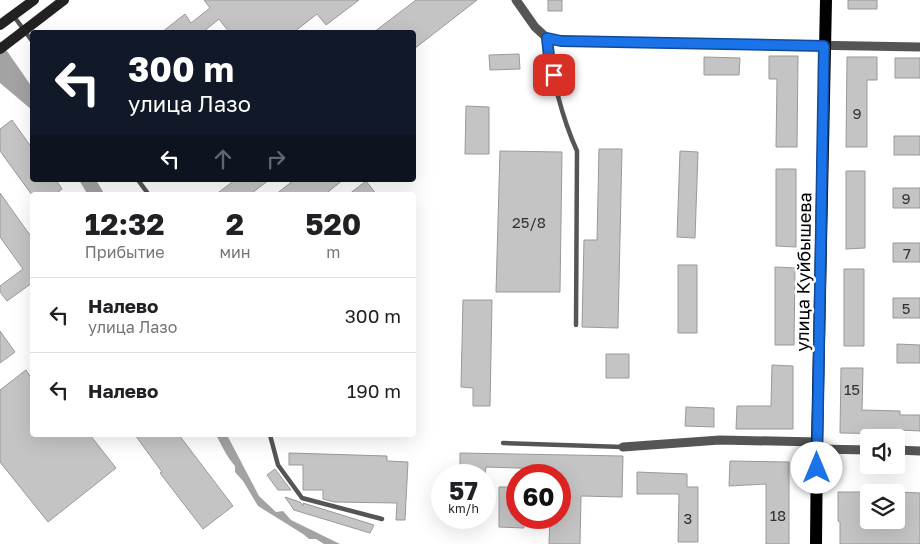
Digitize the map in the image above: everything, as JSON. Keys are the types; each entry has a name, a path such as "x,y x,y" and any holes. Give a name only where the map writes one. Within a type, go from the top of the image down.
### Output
{"main road":[{"path":"0,25 34,0"},
{"path":"0,49 64,0"},
{"name":"улица Куйбышева","path":"816,544 826,0"}],"street":[{"path":"516,0 535,27 547,38 561,41 920,47"},
{"path":"623,447 720,440 860,449"},
{"path":"905,450 920,451"}],"lane":[{"path":"13,15 30,38"},
{"path":"547,38 549,57 567,128 577,151 576,326"},
{"path":"271,437 278,465 302,498 382,519"},
{"path":"504,444 623,447"}],"shaded area":[{"path":"0,41 30,84 30,108 0,83"},
{"path":"80,182 97,182 103,192 86,192"},
{"path":"217,437 228,437 259,496 276,512 283,511 291,520 340,544 324,544 316,539 309,539 258,506 243,481 235,472 235,466"}],"building":[{"path":"204,0 359,0 326,25 317,14 297,30 227,30 219,19 205,30 165,30 185,14 191,23 210,8"},
{"path":"416,0 477,0 416,47 416,30 377,30"},
{"path":"548,0 562,0 562,11 548,11"},
{"path":"848,0 877,0 877,9 848,9"},
{"path":"519,54 520,69 490,70 489,55"},
{"path":"769,56 798,56 797,147 776,147 777,79 769,79"},
{"path":"704,57 740,58 739,75 704,75"},
{"path":"847,57 877,57 877,80 867,80 867,147 846,147"},
{"path":"895,58 920,58 920,78 895,78"},
{"path":"466,106 489,107 489,154 465,154"},
{"path":"12,120 30,145 30,182 57,182 62,189 58,192 30,192 0,151 0,129"},
{"path":"894,136 920,136 920,155 894,155"},
{"path":"599,149 622,149 618,328 582,327 584,240 597,240"},
{"path":"500,151 562,152 560,292 496,292"},
{"path":"680,151 698,152 695,238 677,237"},
{"path":"776,169 796,169 796,247 776,246"},
{"path":"846,171 865,171 865,248 846,249"},
{"path":"232,182 266,182 253,192 219,192"},
{"path":"291,182 340,182 328,192 279,192"},
{"path":"367,182 375,192 352,192"},
{"path":"893,188 920,188 920,208 893,208"},
{"path":"0,193 30,235 30,284 7,301 0,292 0,286 23,269 0,237"},
{"path":"893,243 920,243 920,262 893,262"},
{"path":"678,265 697,265 697,333 678,333"},
{"path":"775,267 795,268 794,345 775,345"},
{"path":"844,269 864,269 864,346 844,346"},
{"path":"893,298 920,298 920,318 893,318"},
{"path":"463,300 492,300 490,406 473,406 473,388 461,387"},
{"path":"0,331 15,352 0,363"},
{"path":"897,344 920,345 920,363 897,363"},
{"path":"606,354 629,354 629,378 606,378"},
{"path":"772,365 793,366 793,429 736,429 737,406 771,406"},
{"path":"841,368 863,368 862,410 900,411 900,415 920,415 920,431 860,429 860,433 840,433"},
{"path":"26,370 30,376 30,437 92,437 116,468 48,522 0,462 0,390"},
{"path":"686,407 714,408 714,427 685,426"},
{"path":"136,437 181,437 233,506 203,529 160,473 162,472"},
{"path":"289,453 387,456 387,461 408,462 405,520 396,520 397,503 334,502 323,499 323,490 303,490 303,465 289,465"},
{"path":"460,453 623,456 622,497 581,496 580,544 549,544 550,529 571,529 571,464 506,464 506,468 496,467 496,464 460,464"},
{"path":"730,461 789,462 789,544 766,544 766,484 729,486"},
{"path":"275,469 291,490 278,490 267,475"},
{"path":"637,472 687,474 687,487 698,487 698,542 678,542 679,494 637,494"},
{"path":"499,487 506,487 506,527 499,527"},
{"path":"838,492 860,492 860,529 905,529 905,492 920,493 920,544 840,544 840,522 838,521"},
{"path":"285,497 300,502 303,506 303,503 374,525 370,533 294,510"}],"route":[{"path":"554,75 549,57 547,38 561,41 824,46 817,468"}]}
